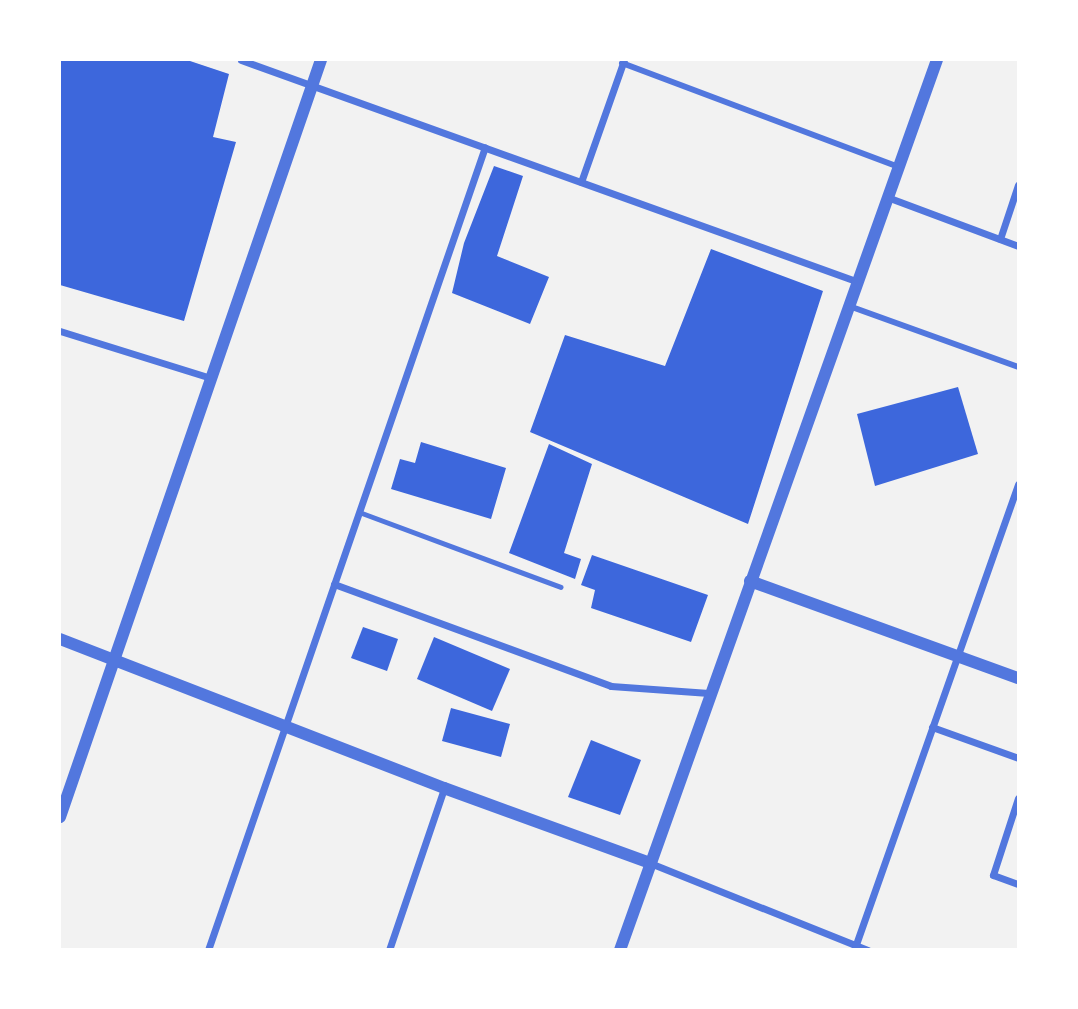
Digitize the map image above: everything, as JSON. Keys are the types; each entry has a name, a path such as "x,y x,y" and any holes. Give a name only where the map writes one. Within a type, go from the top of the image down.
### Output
{"street":[{"path":"241,60 856,281"},
{"path":"60,817 321,60"},
{"path":"620,950 709,693 937,60"},
{"path":"581,182 623,62 898,167"},
{"path":"208,950 485,147"},
{"path":"1000,239 1018,185"},
{"path":"887,197 1018,246"},
{"path":"847,306 1018,367"},
{"path":"60,331 211,378"},
{"path":"855,947 1018,484"},
{"path":"750,581 1018,678"},
{"path":"334,584 611,687 709,693"},
{"path":"60,639 444,788 650,863 868,950"},
{"path":"932,727 1018,758"},
{"path":"389,950 444,788"},
{"path":"1018,798 993,875 1018,884"}],"lane":[{"path":"359,512 561,587"}],"building":[{"path":"60,60 187,60 229,74 213,137 236,142 184,321 60,285"},
{"path":"494,166 523,176 497,256 549,277 530,324 452,293 464,243"},
{"path":"711,249 823,291 748,524 530,432 565,335 665,366"},
{"path":"958,387 978,454 875,486 857,414"},
{"path":"421,442 506,468 491,519 391,489 400,459 415,463"},
{"path":"549,444 592,464 564,553 581,559 575,579 509,553"},
{"path":"592,555 708,595 691,642 591,608 595,590 581,585"},
{"path":"363,627 398,639 387,671 351,658"},
{"path":"434,637 510,669 492,711 417,679"},
{"path":"451,708 510,724 501,757 442,741"},
{"path":"591,740 641,760 620,815 568,797"}]}
